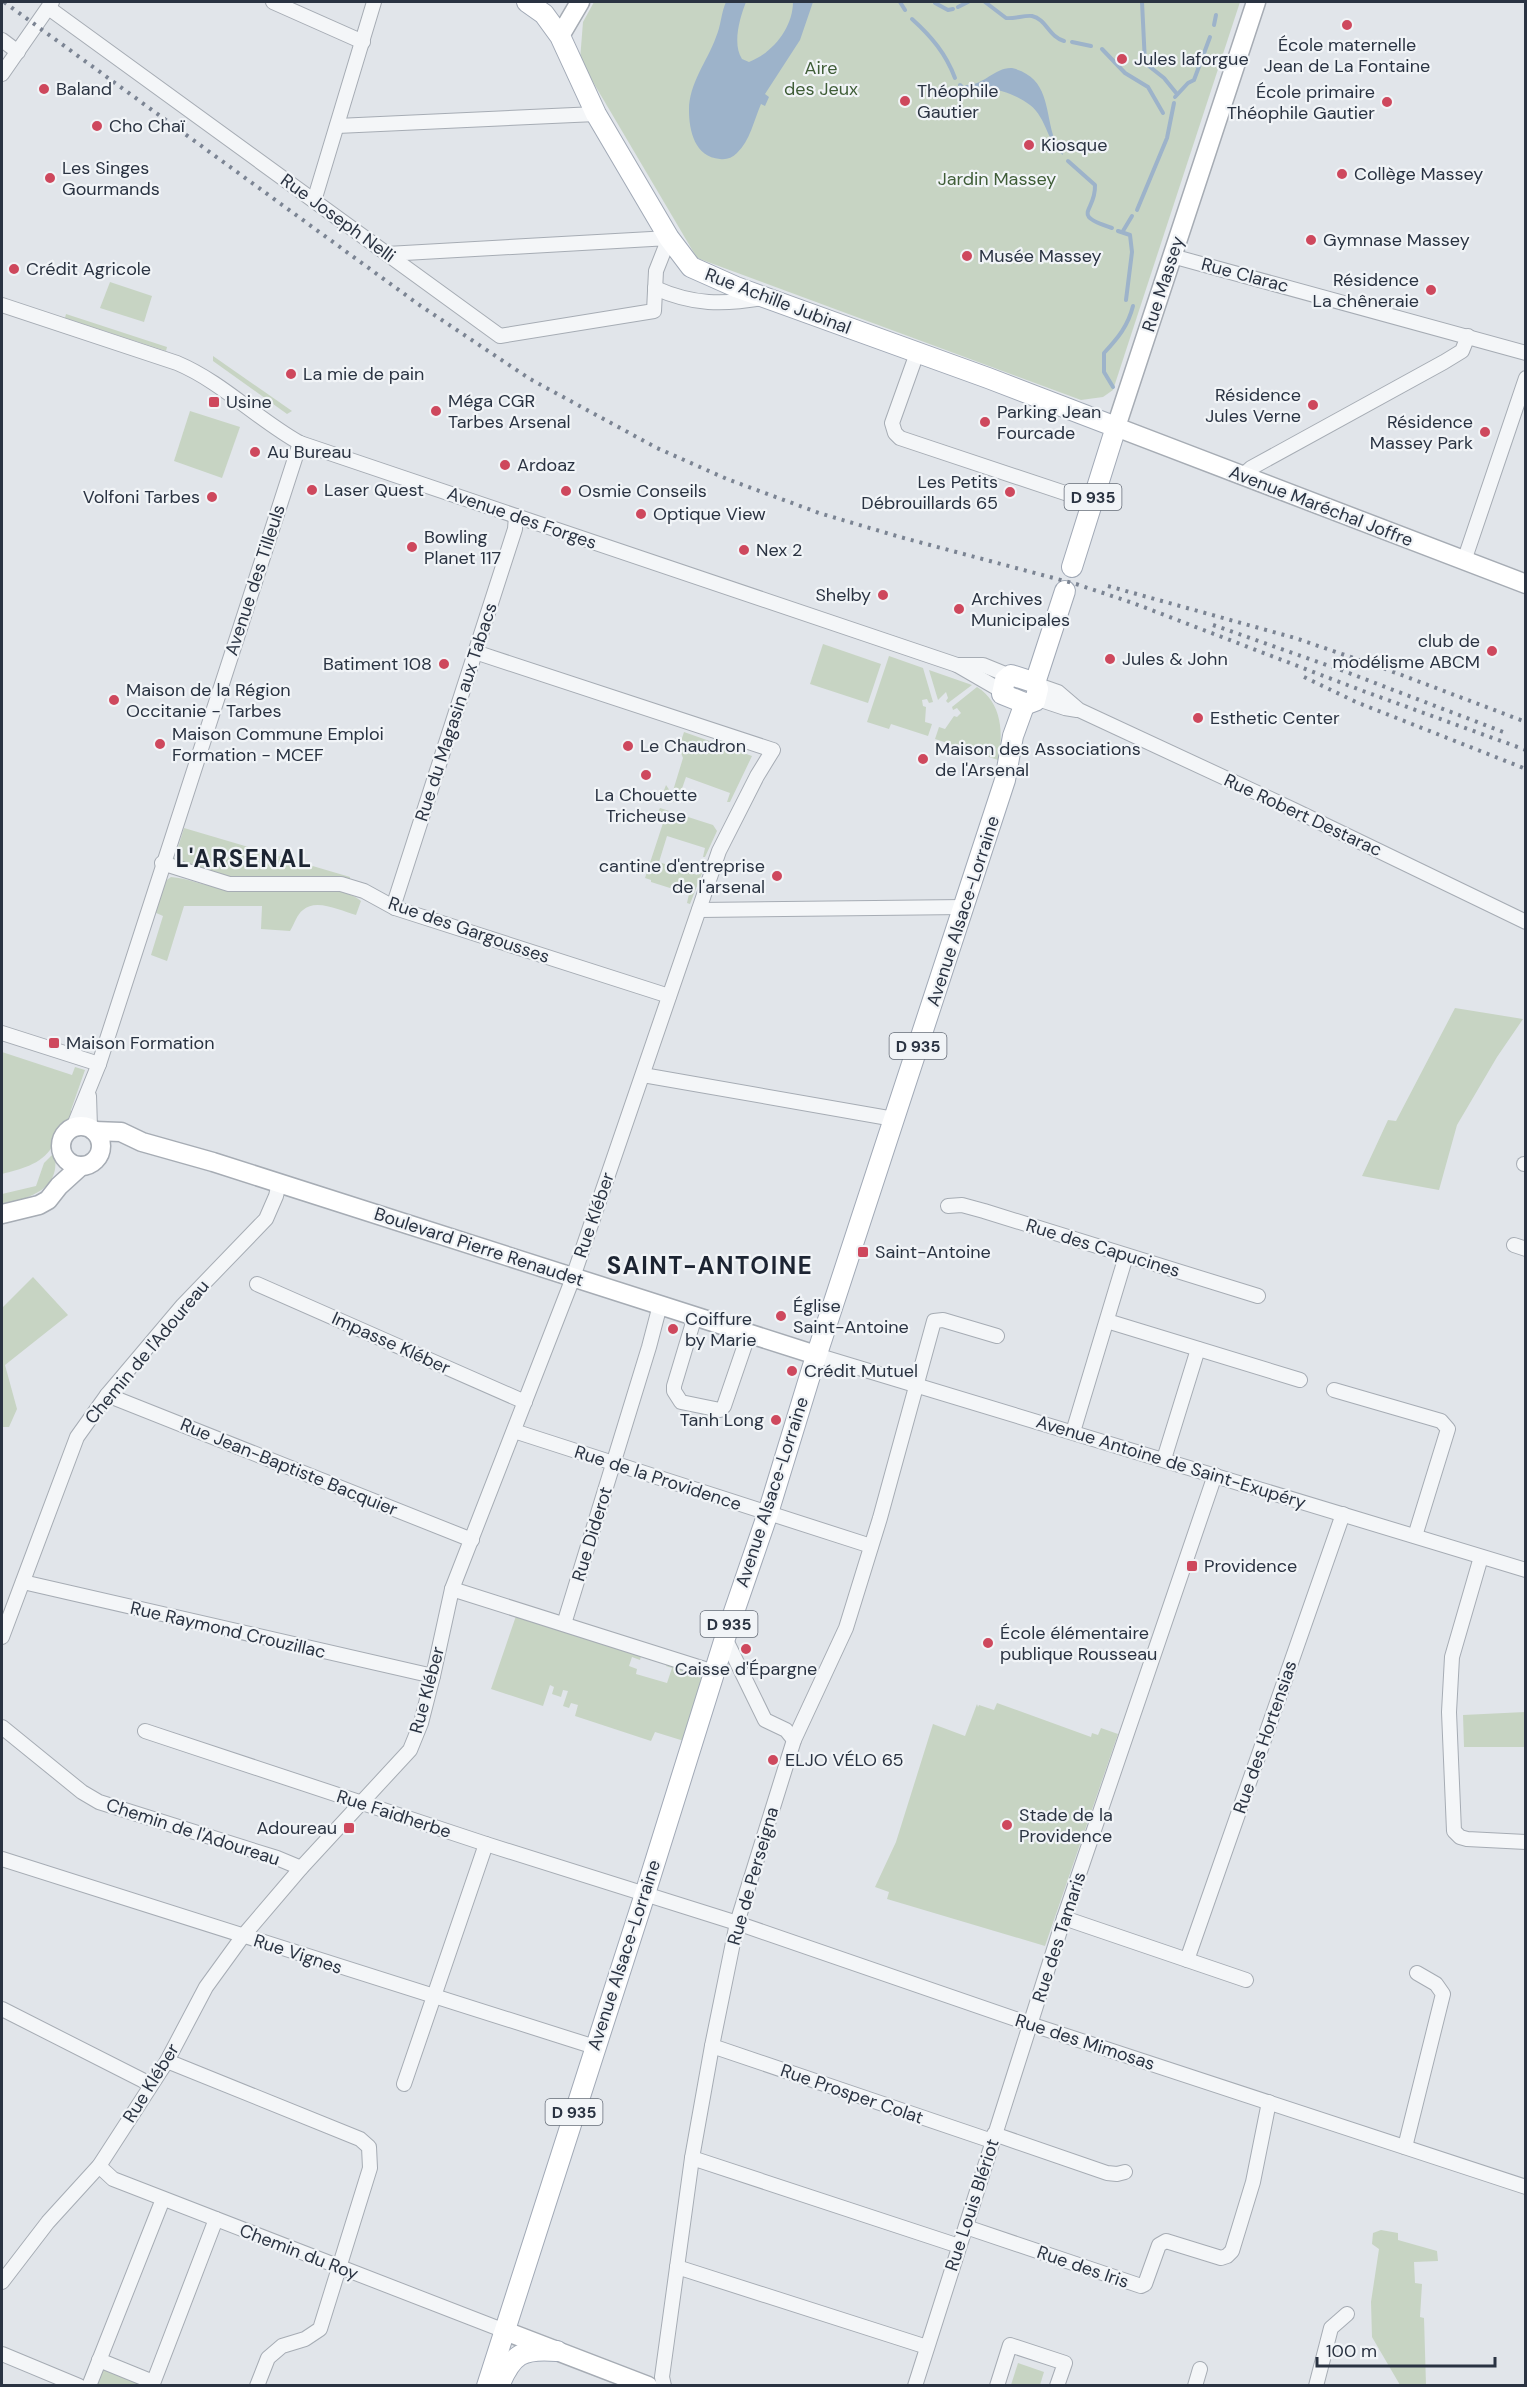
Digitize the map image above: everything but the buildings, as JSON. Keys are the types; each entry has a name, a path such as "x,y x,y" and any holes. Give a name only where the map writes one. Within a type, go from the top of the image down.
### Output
{"main road":[{"name":"Rue Achille Jubinal","path":"527,2 544,8 560,36 596,114 669,238 691,267 707,276 1116,427"},
{"name":"Rue Massey","path":"1072,567 1116,427"},
{"name":"Avenue Alsace-Lorraine","path":"486,2385 645,1894 714,1672 768,1513 816,1355 1005,780 1021,690 1065,591"},
{"path":"499,2385 507,2366 514,2357 541,2350 557,2351"}],"street":[{"path":"273,2 363,42"},
{"path":"314,201 374,2"},
{"path":"560,36 580,2"},
{"name":"Rue Massey","path":"1116,427 1256,2"},
{"path":"2,74 51,5"},
{"name":"Rue Joseph Nelli","path":"51,5 500,336 654,311 655,288"},
{"path":"2,40 18,52"},
{"path":"337,126 596,114"},
{"path":"387,254 669,238 656,271 655,288 678,298 703,303 767,298"},
{"name":"Rue Clarac","path":"1172,256 1526,353"},
{"name":"Avenue des Forges","path":"2,305 198,372 276,429 300,443 957,665 983,665 1021,690"},
{"path":"1242,476 1251,468 1462,351 1468,336"},
{"path":"917,353 892,423 895,433 900,438 1083,499"},
{"path":"1464,561 1526,378"},
{"name":"Avenue Maréchal Joffre","path":"1116,427 1526,584"},
{"name":"Avenue des Tilleuls","path":"85,1129 88,1094 300,443"},
{"name":"Rue du Magasin aux Tabacs","path":"395,908 395,901 514,529 516,516"},
{"name":"Rue Kléber","path":"2,2282 48,2222 99,2166 167,2061 206,1987 243,1936 360,1802 410,1750 421,1723 434,1676 452,1589 572,1277 719,851 772,750 475,652"},
{"name":"Rue Robert Destarac","path":"1021,690 1065,708 1079,710 1304,814 1526,922"},
{"name":"Rue des Gargousses","path":"162,863 229,884 341,884 364,891 395,908 669,996"},
{"path":"699,910 964,907"},
{"path":"2,1033 99,1064"},
{"path":"643,1075 894,1119"},
{"path":"2,1214 39,1205 48,1200 59,1186 81,1166 92,1163 101,1150 98,1137 85,1129 64,1136 59,1186"},
{"name":"Boulevard Pierre Renaudet","path":"85,1129 121,1132 142,1142 279,1183 816,1355"},
{"name":"Boulevard Pierre Renaudet","path":"101,1150 114,1145 142,1142"},
{"path":"62,1152 69,1162 81,1166"},
{"name":"Chemin de l'Adoureau","path":"2,1638 77,1437 107,1395 183,1305 266,1219 279,1183"},
{"name":"Rue des Capucines","path":"948,1206 962,1205 973,1208 1258,1296"},
{"path":"1073,1432 1126,1256"},
{"name":"Impasse Kléber","path":"257,1284 525,1402"},
{"name":"Rue Diderot","path":"564,1624 660,1305"},
{"path":"695,1316 674,1386 674,1391 681,1402 720,1410 724,1406 749,1333"},
{"name":"Rue de Perseigna","path":"664,2385 662,2377 692,2158 737,1923 794,1740 838,1647 871,1546 934,1321 943,1320 991,1334"},
{"path":"1107,1321 1300,1380"},
{"path":"1164,1459 1198,1349"},
{"name":"Avenue Antoine de Saint-Exupéry","path":"816,1355 1526,1570"},
{"path":"1334,1390 1441,1421 1446,1425 1448,1429 1415,1536"},
{"name":"Rue Jean-Baptiste Bacquier","path":"107,1395 472,1540"},
{"name":"Rue de la Providence","path":"514,1431 871,1546"},
{"name":"Rue des Tamaris","path":"1030,2024 1215,1475"},
{"name":"Rue des Hortensias","path":"1187,1960 1343,1514"},
{"path":"1481,1557 1452,1657 1449,1712 1454,1831 1460,1837 1467,1839 1526,1842"},
{"name":"Rue Raymond Crouzillac","path":"23,1582 434,1676"},
{"path":"452,1589 714,1672"},
{"path":"725,1638 765,1720 786,1730 794,1740"},
{"name":"Chemin de l'Adoureau","path":"2,1727 82,1792 99,1802 277,1858 301,1868"},
{"name":"Rue Faidherbe","path":"145,1731 645,1894"},
{"path":"404,2084 486,1844"},
{"name":"Rue Vignes","path":"2,1859 595,2047"},
{"name":"Rue des Mimosas","path":"645,1894 737,1923 1030,2024 1526,2187"},
{"path":"1064,1918 1246,1980"},
{"path":"1406,2147 1443,1994 1436,1984 1417,1973"},
{"path":"2,2009 150,2084"},
{"name":"Rue Louis Blériot","path":"915,2385 1030,2024"},
{"name":"Rue Prosper Colat","path":"712,2046 1107,2173 1125,2172"},
{"path":"167,2061 360,2139 369,2147 370,2168 320,2329 304,2339 282,2346 268,2358 258,2385"},
{"name":"Rue des Iris","path":"966,2227 1141,2286 1144,2284 1159,2245 1166,2241 1221,2258 1227,2256 1232,2251 1253,2182 1269,2103"},
{"path":"692,2158 959,2246"},
{"name":"Chemin du Roy","path":"99,2166 112,2179 505,2331"},
{"path":"89,2385 163,2199"},
{"path":"99,2360 152,2384 216,2219"},
{"path":"677,2267 927,2347"},
{"path":"1316,2385 1331,2328 1347,2314"},
{"path":"505,2331 648,2385"},
{"path":"997,2385 1010,2345 1065,2363 1057,2385"},
{"path":"2,2354 79,2385"},
{"path":"1195,2385 1200,2368"}],"green space":[{"name":"Jardin Massey","path":"594,2 1240,2 1113,390 1103,397 1081,400 697,258 580,60 583,22"},
{"path":"110,282 152,296 144,322 100,308"},
{"path":"66,314 167,347 166,351 65,318"},
{"path":"213,356 292,411 287,414 213,361"},
{"path":"190,411 240,427 222,478 174,461"},
{"path":"823,644 881,664 868,703 810,684"},
{"path":"889,656 923,668 933,702 929,703 927,699 922,700 923,706 926,707 925,722 932,724 928,736 891,724 889,729 867,722"},
{"path":"929,670 972,685 948,703 946,692 938,700"},
{"path":"977,687 992,701 999,720 1001,740 998,760 935,739 939,727 945,729 954,716 957,717 961,713 957,708 953,710 952,707"},
{"path":"684,732 752,756 730,802 727,802 730,793 686,777 677,803 664,798 666,785 672,794 683,758 679,747"},
{"path":"660,808 713,825 717,831 705,857 703,857 705,848 667,836 659,862 697,875 700,866 704,868 690,904 687,903 689,894 645,878 665,817 657,814"},
{"path":"184,828 350,877 350,882 226,878 173,863"},
{"path":"171,877 220,887 295,887 334,890 350,894 361,901 356,915 329,906 308,907 299,914 290,931 261,929 262,906 184,906 167,961 151,955 163,916 154,912 164,882"},
{"path":"1455,1008 1523,1019 1497,1057 1457,1125 1439,1190 1362,1176 1388,1120 1396,1121"},
{"path":"2,1052 72,1075 75,1067 85,1070 71,1110 71,1120 61,1129 47,1153 30,1165 2,1174"},
{"path":"54,1153 55,1165 48,1184 32,1195 2,1204 2,1194 36,1186 44,1163"},
{"path":"33,1277 68,1315 5,1365 17,1409 9,1427 2,1427 2,1308"},
{"path":"516,1616 641,1656 640,1660 632,1657 629,1666 637,1669 636,1674 667,1683 672,1668 666,1666 667,1664 702,1676 704,1678 684,1741 655,1732 651,1741 575,1716 578,1705 571,1703 569,1708 563,1706 568,1691 563,1690 561,1697 552,1694 554,1687 550,1685 543,1706 491,1689"},
{"name":"Stade de la Providence","path":"997,1703 1091,1737 1092,1733 1098,1735 1101,1728 1118,1734 1045,1946 887,1899 889,1892 875,1887 896,1842 933,1724 965,1736 977,1704 978,1707 979,1705 994,1710"},
{"path":"1525,1712 1525,1747 1464,1747 1463,1715"},
{"path":"1381,2230 1398,2233 1398,2240 1437,2251 1438,2261 1414,2262 1415,2283 1422,2284 1420,2317 1424,2318 1426,2385 1400,2385 1372,2337 1371,2302 1379,2249 1372,2244 1373,2233"},
{"path":"1018,2363 1044,2372 1040,2385 1011,2385"},
{"path":"104,2367 146,2385 95,2386 101,2368"}],"water":[{"path":"726,2 746,2 737,38 742,59 749,62 766,52 780,38 789,21 793,2 813,2 800,40 765,94 769,97 765,106 761,104 745,143 735,155 722,159 711,157 699,148 692,134 689,110 695,82 718,33"},
{"path":"1012,68 1024,72 1039,86 1053,135 1063,155 1054,145 1036,110 1030,105 998,90 962,89 1000,70"}],"waterway":[{"path":"900,2 905,10"},
{"path":"958,7 968,2"},
{"path":"985,2 1006,18 1029,16 1037,18 1055,36 1064,41"},
{"path":"1142,2 1145,63 1164,78 1177,94"},
{"path":"935,3 948,10 953,9"},
{"path":"1214,25 1216,15"},
{"path":"912,19 938,46 955,78"},
{"path":"1175,97 1194,80 1210,37"},
{"path":"1072,42 1091,46"},
{"path":"1102,49 1125,73 1148,87 1163,113"},
{"path":"1137,210 1167,138 1174,103"},
{"path":"1068,161 1095,185 1088,216 1112,228"},
{"path":"1123,231 1132,216"},
{"path":"1118,231 1130,235 1132,252 1126,300"},
{"path":"1113,387 1104,372 1104,353 1122,331 1133,306"}],"railway":[{"path":"4,2 418,304 530,379 657,448 727,479 819,513 1076,584 1133,603 1363,691 1526,750"},
{"path":"1108,586 1295,638 1383,668 1526,722"},
{"path":"1213,625 1341,670 1506,733"},
{"path":"1304,677 1356,702 1526,769"}],"place":[{"name":"École maternelle Jean de La Fontaine","path":"1347,25"},
{"name":"Jules laforgue","path":"1122,59"},
{"name":"Baland","path":"44,89"},
{"name":"Théophile Gautier","path":"905,101"},
{"name":"École primaire Théophile Gautier","path":"1387,102"},
{"name":"Cho Chaï","path":"97,126"},
{"name":"Kiosque","path":"1029,145"},
{"name":"Collège Massey","path":"1342,174"},
{"name":"Les Singes Gourmands","path":"50,178"},
{"name":"Gymnase Massey","path":"1311,240"},
{"name":"Musée Massey","path":"967,256"},
{"name":"Crédit Agricole","path":"14,269"},
{"name":"Résidence La chêneraie","path":"1431,290"},
{"name":"La mie de pain","path":"291,374"},
{"name":"Usine","path":"214,402"},
{"name":"Résidence Jules Verne","path":"1313,405"},
{"name":"Méga CGR Tarbes Arsenal","path":"436,411"},
{"name":"Parking Jean Fourcade","path":"985,422"},
{"name":"Résidence Massey Park","path":"1485,432"},
{"name":"Au Bureau","path":"255,452"},
{"name":"Ardoaz","path":"505,465"},
{"name":"Laser Quest","path":"312,490"},
{"name":"Osmie Conseils","path":"566,491"},
{"name":"Les Petits Débrouillards 65","path":"1010,492"},
{"name":"Volfoni Tarbes","path":"212,497"},
{"name":"Optique View","path":"641,514"},
{"name":"Bowling Planet 117","path":"412,547"},
{"name":"Nex 2","path":"744,550"},
{"name":"Shelby","path":"883,595"},
{"name":"Archives Municipales","path":"959,609"},
{"name":"club de modélisme ABCM","path":"1492,651"},
{"name":"Jules & John","path":"1110,659"},
{"name":"Batiment 108","path":"444,664"},
{"name":"Maison de la Région Occitanie - Tarbes","path":"114,700"},
{"name":"Esthetic Center","path":"1198,718"},
{"name":"Maison Commune Emploi Formation - MCEF","path":"160,744"},
{"name":"Le Chaudron","path":"628,746"},
{"name":"Maison des Associations de l'Arsenal","path":"923,759"},
{"name":"La Chouette Tricheuse","path":"646,775"},
{"name":"cantine d'entreprise de l'arsenal","path":"777,876"},
{"name":"Maison Formation","path":"54,1043"},
{"name":"Saint-Antoine","path":"863,1252"},
{"name":"Église Saint-Antoine","path":"781,1316"},
{"name":"Coiffure by Marie","path":"673,1329"},
{"name":"Crédit Mutuel","path":"792,1371"},
{"name":"Tanh Long","path":"776,1420"},
{"name":"Providence","path":"1192,1566"},
{"name":"École élémentaire publique Rousseau","path":"988,1643"},
{"name":"Caisse d'Épargne","path":"746,1649"},
{"name":"ELJO VÉLO 65","path":"773,1760"},
{"name":"Stade de la Providence","path":"1007,1825"},
{"name":"Adoureau","path":"349,1828"}],"district":[{"name":"L'ARSENAL","path":"244,859"},
{"name":"SAINT-ANTOINE","path":"710,1266"}],"park label":[{"name":"Aire des Jeux","path":"821,78"}]}
